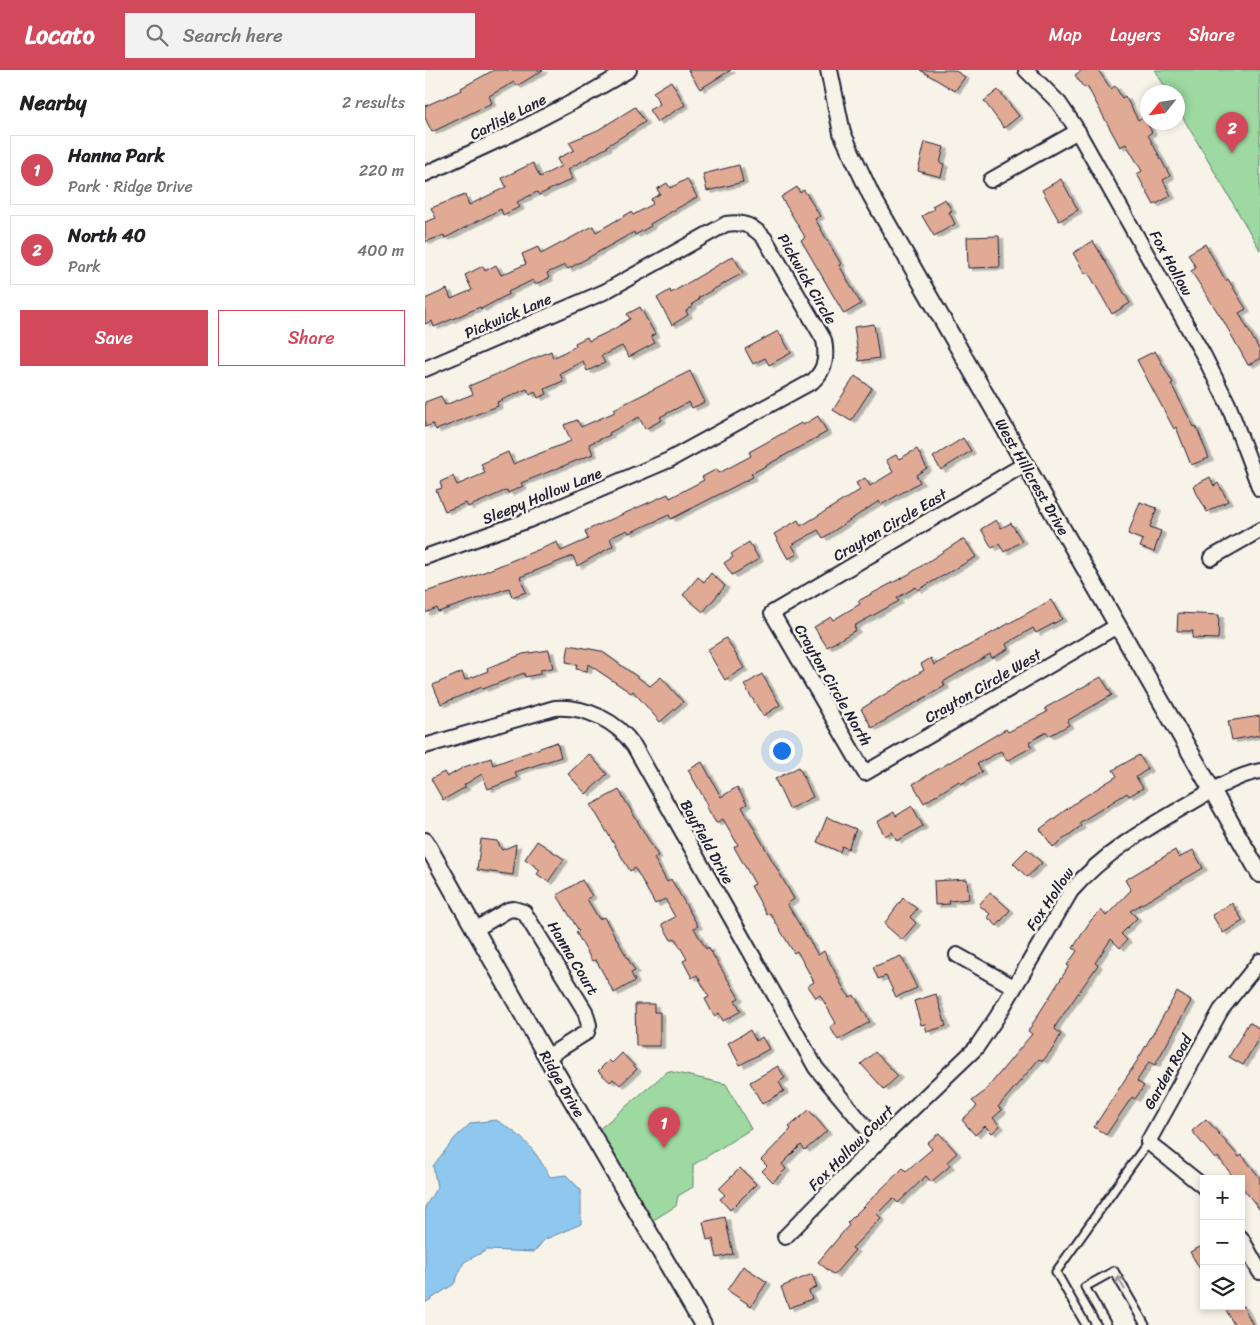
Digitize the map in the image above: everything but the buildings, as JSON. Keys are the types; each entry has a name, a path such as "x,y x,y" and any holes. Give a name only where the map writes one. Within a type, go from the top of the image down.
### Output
{"street":[{"name":"Carlisle Lane","path":"425,174 586,96 629,70"},
{"name":"West Hillcrest Drive","path":"829,70 842,133 871,195 1260,874"},
{"name":"Fox Hollow","path":"1026,70 1059,103 1078,131 1204,356 1228,404 1260,489"},
{"path":"991,180 1078,131"},
{"name":"Pickwick Circle","path":"604,292 726,224 739,222 757,230 765,239 824,340 825,362 821,374 813,381 669,460"},
{"name":"Pickwick Lane","path":"425,368 604,292"},
{"name":"Sleepy Hollow Lane","path":"425,558 464,545 537,516 669,460"},
{"name":"Crayton Circle East","path":"772,613 1025,464"},
{"path":"1211,558 1260,530"},
{"name":"Crayton Circle North","path":"772,613 865,773"},
{"name":"Crayton Circle West","path":"865,773 1117,626"},
{"name":"Bayfield Drive","path":"425,746 555,708 568,707 604,718 615,724 634,746 816,1068 878,1142"},
{"name":"Fox Hollow","path":"941,1083 981,1041 1071,891 1087,873 1125,842 1211,791 1250,773 1260,771"},
{"name":"Ridge Drive","path":"425,841 474,930 703,1325"},
{"name":"Hanna Court","path":"474,930 508,910 514,909 524,912 585,1011 589,1025 587,1032 547,1057"},
{"path":"957,955 1014,987"},
{"name":"Garden Road","path":"1148,1142 1221,1010 1260,961"},
{"name":"Fox Hollow Court","path":"785,1237 878,1142 941,1083"},
{"path":"1148,1142 1200,1184"},
{"path":"1245,1245 1260,1272"}],"lane":[{"path":"1086,1325 1056,1272 1148,1142"},
{"path":"1107,1325 1085,1287 1114,1271 1145,1325"}],"green space":[{"path":"1155,70 1260,70 1260,250 1185,121 1185,85 1164,85"},
{"path":"668,1071 726,1084 751,1129 693,1165 693,1187 678,1196 676,1206 650,1222 597,1131"}],"water":[{"path":"496,1120 528,1144 550,1177 566,1175 581,1190 581,1224 544,1240 534,1252 487,1250 464,1262 454,1284 425,1303 425,1207 437,1187 433,1166 455,1138 471,1123"}],"place":[{"name":"North 40","path":"1232,153"},
{"name":"Hanna Park","path":"664,1148"}]}
